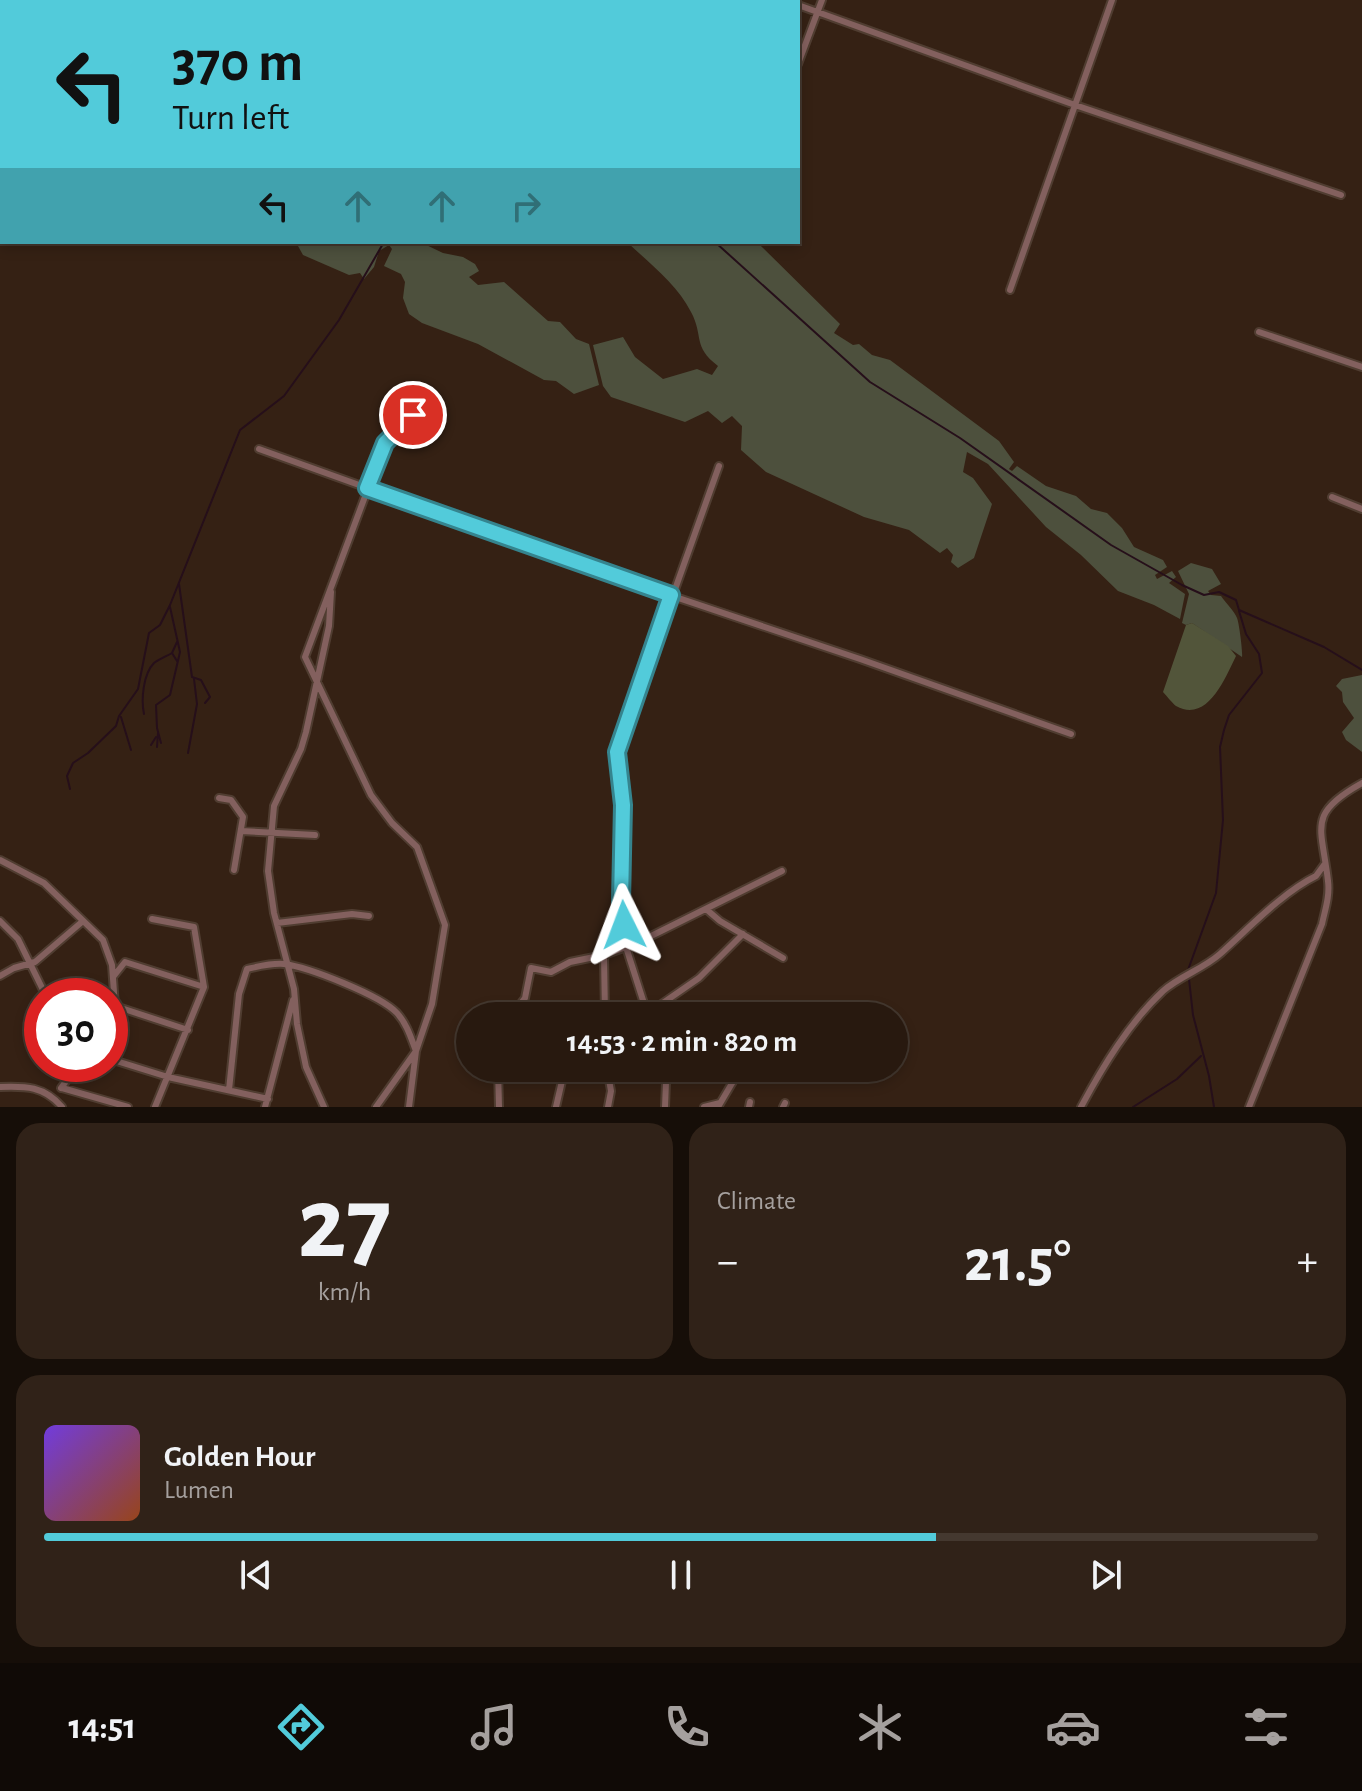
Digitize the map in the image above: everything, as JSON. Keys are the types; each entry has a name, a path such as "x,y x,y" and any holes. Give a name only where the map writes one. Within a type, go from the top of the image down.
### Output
{"street":[{"path":"800,59 822,0"},
{"path":"1010,290 1112,0"},
{"path":"800,6 1075,105 1341,195"},
{"path":"1259,332 1362,367"},
{"path":"409,1107 416,1051 436,986 435,972 445,932 442,913 417,847 392,823 371,795 305,657 385,443 413,415 423,390"},
{"path":"259,449 1071,734"},
{"path":"643,1002 626,947 621,902 623,805 617,752 719,466"},
{"path":"1332,497 1362,509"},
{"path":"324,1107 306,1067 297,1024 295,993 277,923 268,871 274,806 301,749 329,626 332,606 330,589"},
{"path":"1249,1107 1322,924 1329,893 1320,839 1323,815 1334,800 1362,783"},
{"path":"219,798 231,800 243,817 234,870"},
{"path":"241,831 315,835"},
{"path":"0,860 44,883 103,940 113,977"},
{"path":"1081,1107 1103,1066 1163,991 1220,954 1251,924 1316,876 1325,863"},
{"path":"522,1002 531,968 551,972 570,962 626,947 782,871"},
{"path":"605,1002 604,955 621,902"},
{"path":"706,909 720,921 783,958"},
{"path":"277,923 352,914 369,916"},
{"path":"152,919 194,927 204,987 155,1107"},
{"path":"0,921 18,939 36,978"},
{"path":"0,976 35,962 83,921"},
{"path":"665,1002 699,978 743,934"},
{"path":"113,977 125,962 204,987"},
{"path":"229,1090 239,994 246,981 247,969 269,963 289,965 342,983 390,1007 407,1028 416,1051"},
{"path":"128,1065 229,1090 266,1103 295,993"},
{"path":"128,1010 188,1030"},
{"path":"376,1107 416,1051"},
{"path":"52,1096 66,1082"},
{"path":"498,1082 499,1107"},
{"path":"556,1107 562,1082"},
{"path":"608,1107 609,1082"},
{"path":"665,1107 666,1082"},
{"path":"704,1107 720,1105 733,1082"},
{"path":"0,1087 33,1086 52,1096 62,1107"},
{"path":"62,1088 128,1107"}],"green space":[{"path":"424,244 443,253 463,257 475,264 479,271 469,277 478,285 504,282 548,321 560,322 576,339 589,344 599,385 574,394 556,381 544,380 478,344 422,323 409,314 403,298 405,282 401,274 384,266 392,249 389,245 379,251 374,267 364,279 360,273 349,275 303,255 298,246"},
{"path":"629,244 759,244 840,324 834,333 853,345 859,344 872,355 890,360 999,441 1014,462 1009,469 1012,471 1017,466 1046,486 1076,496 1091,509 1107,513 1122,528 1134,547 1163,560 1167,567 1155,575 1157,579 1172,571 1176,577 1169,583 1185,594 1180,619 1118,591 1046,527 988,464 967,452 963,472 973,478 992,504 974,558 958,568 951,562 953,555 947,548 940,553 909,530 864,517 766,472 741,450 742,426 732,416 722,423 708,411 685,422 611,397 603,386 593,345 623,337 635,357 663,379 697,369 712,375 718,366 701,346 695,320 685,302 662,274"},
{"path":"1191,563 1212,569 1221,584 1208,591 1211,595 1221,596 1236,615 1242,657 1192,623 1182,623 1189,594 1178,571"},
{"path":"1192,623 1228,646 1236,656 1214,695 1197,709 1187,710 1176,706 1163,692 1186,625"},
{"path":"1362,675 1362,752 1346,740 1342,732 1354,718 1336,686 1342,679"}],"waterway":[{"path":"70,789 67,776 73,763 116,726 119,716 138,689 149,633 160,625 170,605 240,430 284,396 339,320 383,244"},
{"path":"717,244 870,382 960,438 1111,545 1204,595 1219,592 1236,600 1239,610 1324,647 1362,670"},
{"path":"179,584 192,677 201,680 210,697 205,703"},
{"path":"161,743 156,705 170,695 180,652 170,607"},
{"path":"1214,1107 1193,1015 1188,970 1216,893 1223,820 1220,747 1224,730 1229,715 1262,673 1259,654 1246,634 1239,611"},
{"path":"177,642 172,653 177,661"},
{"path":"144,714 143,695 147,674 154,663 172,653"},
{"path":"188,753 197,704 194,679"},
{"path":"121,717 131,750"},
{"path":"157,747 158,733"},
{"path":"151,745 156,737"},
{"path":"1133,1107 1177,1079 1201,1056"}],"route":[{"path":"413,415 385,443 367,488 671,595 617,752 623,805 621,902 624,925"}]}
